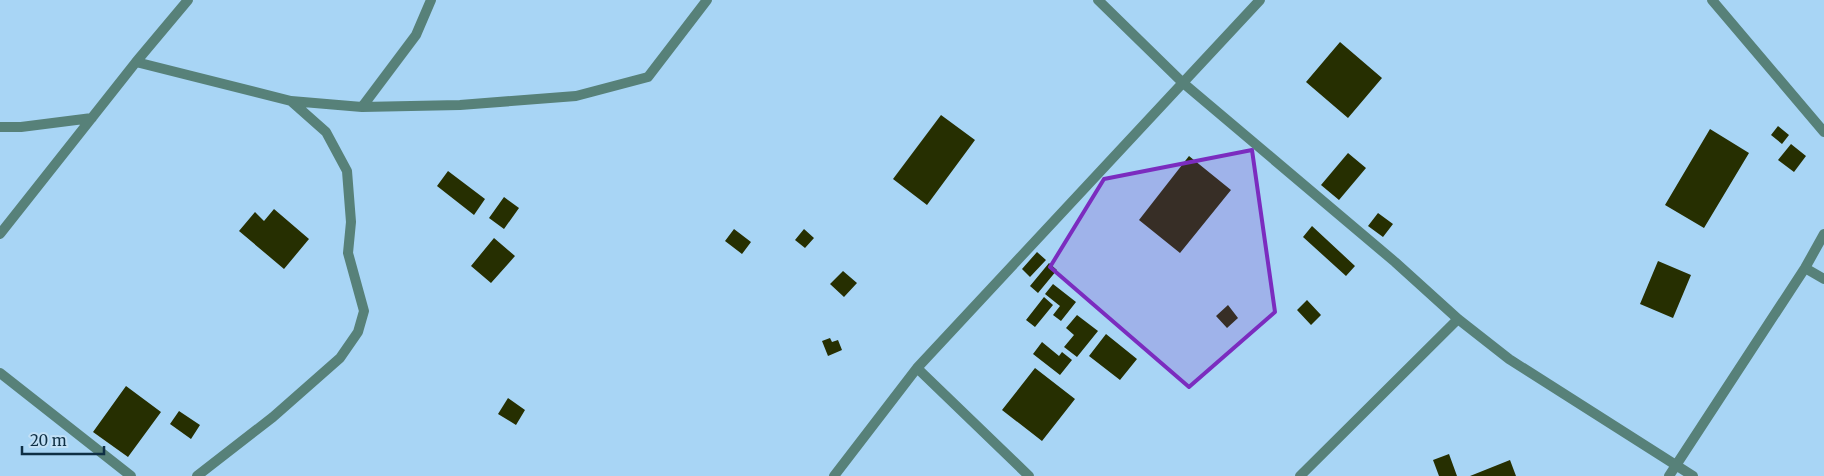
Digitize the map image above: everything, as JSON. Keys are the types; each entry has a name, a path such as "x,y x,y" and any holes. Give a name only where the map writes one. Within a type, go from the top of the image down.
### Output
{"street":[{"path":"0,234 136,62 188,0"},
{"path":"362,106 416,35 431,0"},
{"path":"136,62 291,101 362,106 460,105 576,96 648,77 707,0"},
{"path":"1098,0 1182,82 1395,262 1458,319 1509,359 1693,476"},
{"path":"834,476 917,368 1260,0"},
{"path":"1712,0 1824,132"},
{"path":"197,476 273,417 340,358 358,332 364,311 348,253 351,222 347,171 326,132 291,101"},
{"path":"0,127 21,127 92,118"},
{"path":"1669,476 1805,268 1824,234"},
{"path":"1805,268 1824,279"},
{"path":"1300,476 1458,319"},
{"path":"917,368 1029,476"},
{"path":"0,373 131,476"}],"highlighted area":[{"path":"1252,150 1275,312 1189,387 1050,267 1104,179"}],"building":[{"path":"1340,42 1382,78 1348,118 1306,82"},
{"path":"941,115 975,140 927,205 893,179"},
{"path":"1778,126 1789,135 1782,144 1771,135"},
{"path":"1710,129 1749,153 1704,228 1665,205"},
{"path":"1791,144 1806,156 1794,172 1778,160"},
{"path":"1348,153 1366,168 1339,200 1321,185"},
{"path":"1189,156 1231,190 1180,253 1139,220"},
{"path":"448,171 485,199 474,215 437,186"},
{"path":"504,197 519,208 504,229 489,218"},
{"path":"274,209 309,239 284,269 239,231 255,212 264,221"},
{"path":"1378,213 1393,224 1383,237 1368,226"},
{"path":"1312,226 1355,266 1346,276 1303,237"},
{"path":"734,229 751,242 742,254 725,241"},
{"path":"804,229 814,238 805,248 795,240"},
{"path":"494,238 515,256 491,283 471,266"},
{"path":"1037,252 1046,260 1030,277 1022,269"},
{"path":"1658,261 1691,275 1673,318 1640,304"},
{"path":"1049,263 1057,270 1038,293 1030,286"},
{"path":"843,271 857,283 844,297 830,284"},
{"path":"1053,284 1076,302 1061,321 1053,315 1060,306 1045,294"},
{"path":"1044,297 1053,305 1035,327 1026,320"},
{"path":"1307,300 1321,315 1311,325 1297,310"},
{"path":"1228,305 1238,318 1227,328 1216,316"},
{"path":"1077,315 1098,331 1077,357 1064,347 1074,335 1066,328"},
{"path":"1106,334 1137,359 1120,380 1089,356"},
{"path":"830,338 832,342 838,340 842,350 828,356 822,341"},
{"path":"1042,342 1059,356 1062,352 1072,360 1060,375 1033,354"},
{"path":"1035,368 1075,399 1042,441 1002,410"},
{"path":"126,386 161,412 128,457 93,432"},
{"path":"508,398 525,410 516,425 498,414"},
{"path":"179,411 200,425 191,439 170,424"},
{"path":"1449,454 1457,476 1439,476 1433,460"},
{"path":"1510,460 1516,476 1470,476"}]}
